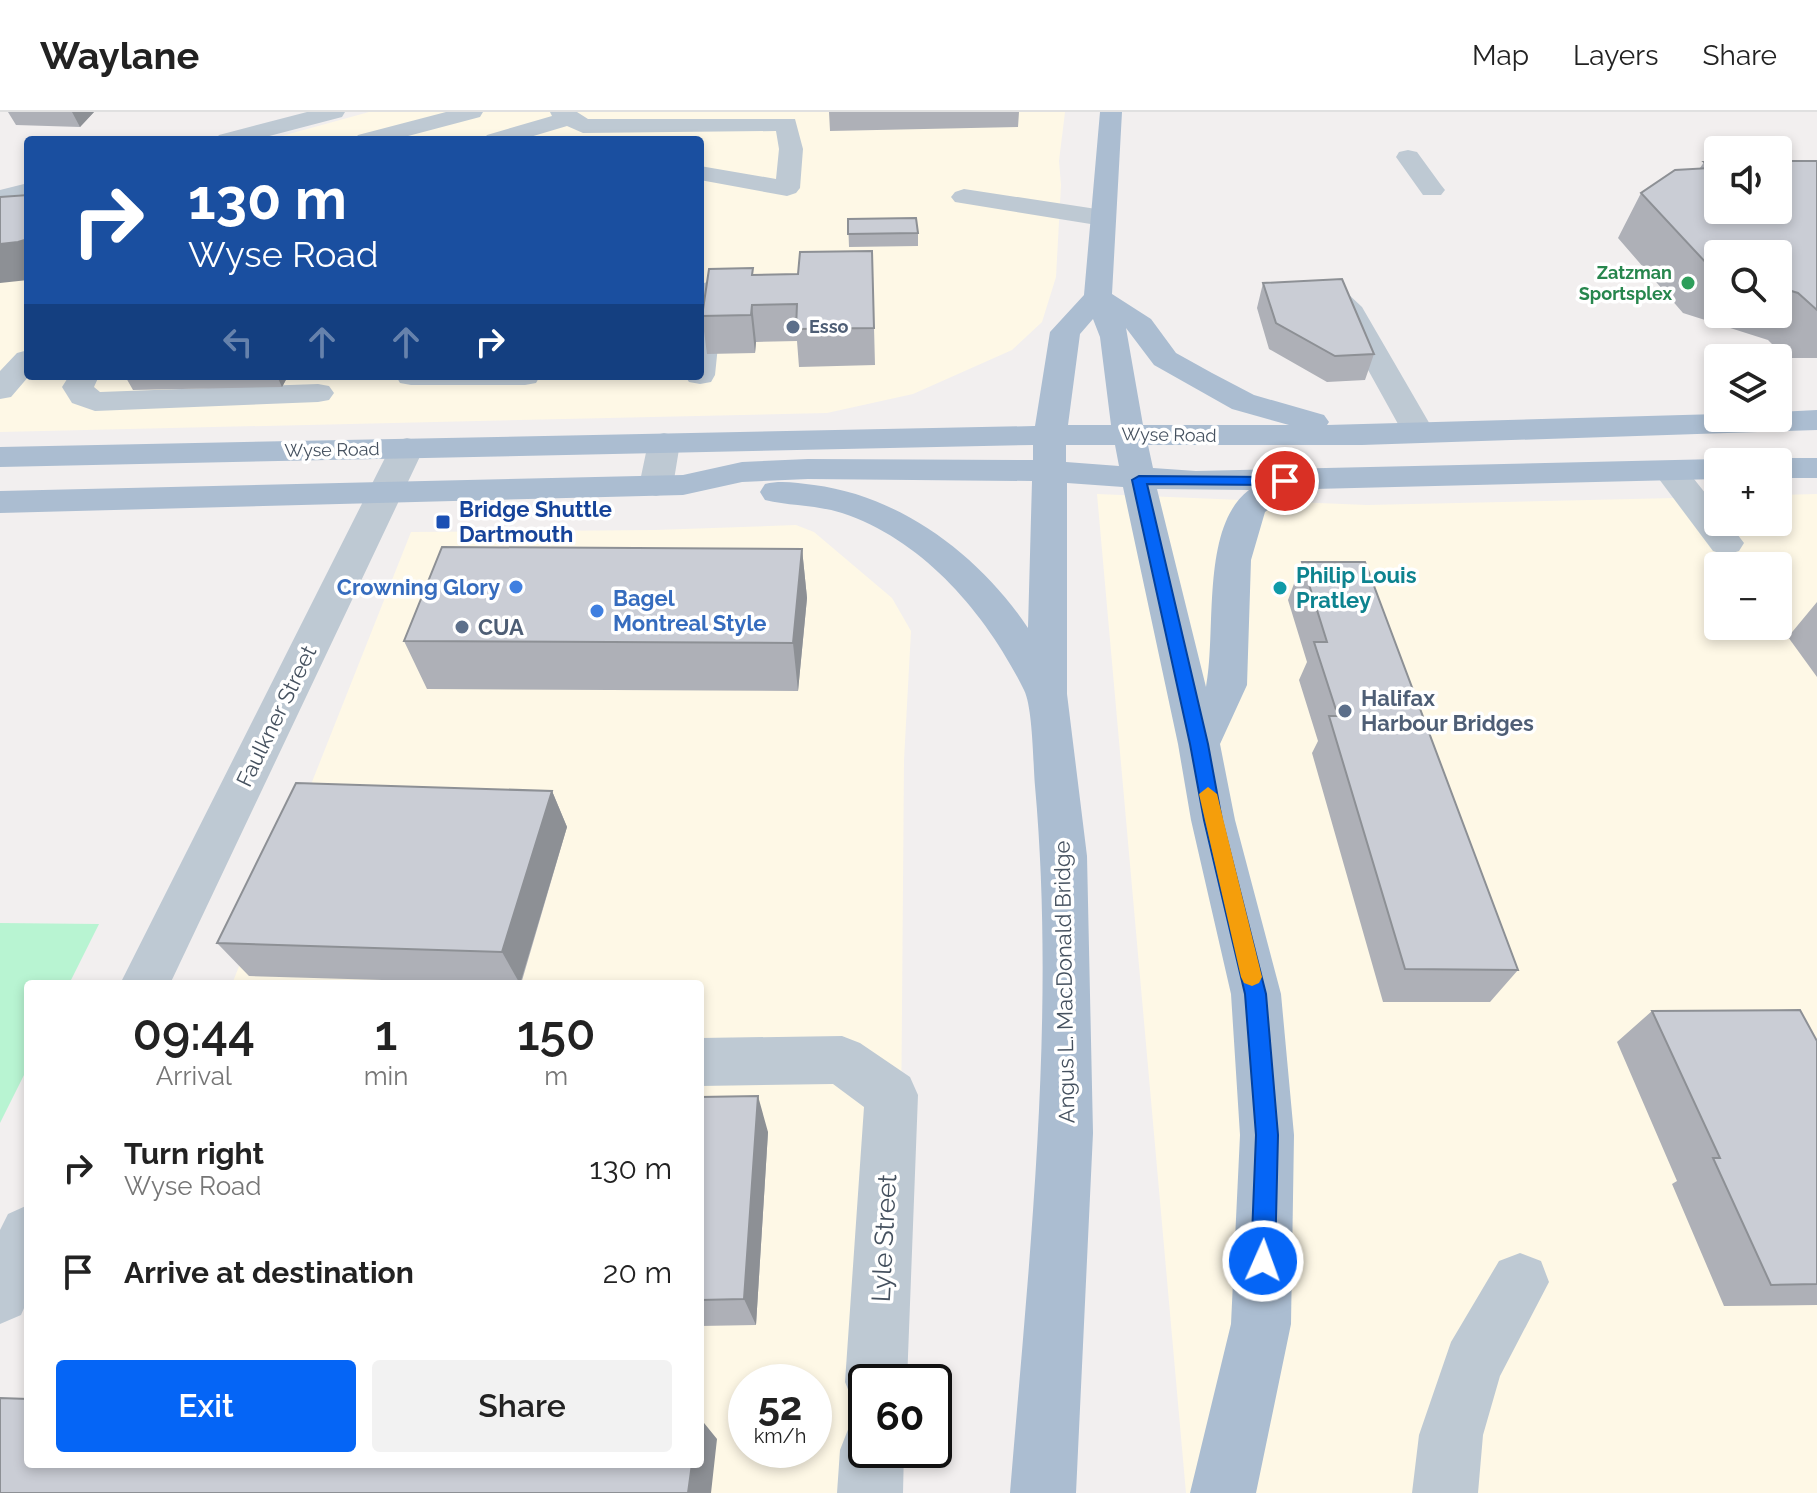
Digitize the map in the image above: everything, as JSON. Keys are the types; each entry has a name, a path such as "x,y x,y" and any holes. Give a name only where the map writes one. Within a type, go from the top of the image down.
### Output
{"main road":[{"path":"1111,112 1098,297 1115,337 1129,435 1199,744 1213,820 1256,994 1267,1135 1261,1324 1223,1493"},
{"path":"1098,297 1141,325 1165,359 1243,402 1362,435"},
{"name":"Angus L. MacDonald Bridge","path":"1043,1493 1066,1133 1064,856 1047,694 1050,435 1065,332 1098,297"},
{"name":"Wyse Road","path":"0,457 1050,435 1362,435 1817,420"},
{"name":"Wyse Road","path":"0,502 669,486 742,472 808,469 971,468 1139,480 1314,481 1704,470"},
{"path":"1792,468 1817,468"},
{"path":"1199,744 1227,685 1233,560 1249,507 1262,497 1314,481"},
{"path":"669,486 837,500 877,515 960,573 994,607 1047,694"}],"street":[{"path":"242,136 334,112"},
{"path":"381,136 472,112"},
{"path":"506,136 566,115 583,126 639,133"},
{"path":"1408,157 1432,190"},
{"path":"0,201 24,192"},
{"path":"964,197 1103,218"},
{"path":"0,201 24,202"},
{"path":"704,340 709,297 714,289 747,281"},
{"path":"1328,292 1348,307 1419,433"},
{"path":"0,390 24,363"},
{"path":"82,380 78,387 83,396 95,402 318,393"},
{"path":"664,443 669,486"},
{"name":"Faulkner Street","path":"147,980 407,448"},
{"path":"1670,471 1726,543"},
{"name":"Lyle Street","path":"704,1062 842,1060 891,1095 877,1364"},
{"path":"0,1294 24,1243"},
{"path":"1445,1493 1451,1435 1473,1364 1520,1282"},
{"path":"870,1493 871,1468"}],"shaded area":[{"path":"369,112 1065,112 1059,161 1061,185 1056,277 1042,322 1012,350 913,394 827,413 0,432 0,210 24,204 24,380 704,380 704,136 282,136"},
{"path":"1097,494 1367,505 1704,497 1704,536 1792,536 1792,495 1817,494 1817,1493 1186,1493"},
{"path":"796,525 814,532 892,598 911,631 904,760 899,1364 848,1364 848,1468 879,1468 898,1493 309,1493 646,1468 704,1468 704,980 234,980 411,532 655,530"}],"green space":[{"path":"0,923 99,924 71,980 24,980 24,1075 0,1123"}],"building":[{"path":"1792,161 1817,161 1817,310 1792,291 1792,240 1704,240 1704,261 1641,193 1675,170 1704,168 1704,224 1792,224"},
{"path":"24,195 24,240 0,244 0,197"},
{"path":"916,218 918,233 848,234 848,219"},
{"path":"872,251 874,328 796,329 797,304 752,305 751,315 704,316 709,269 753,268 752,275 798,274 800,252"},
{"path":"1342,279 1374,354 1335,356 1276,323 1263,283"},
{"path":"442,547 802,549 793,643 404,641"},
{"path":"1302,562 1365,562 1518,970 1405,969 1329,716 1338,716 1314,642 1327,642"},
{"path":"296,783 552,791 502,952 217,943"},
{"path":"1800,1010 1817,1041 1817,1284 1771,1285 1713,1158 1720,1158 1652,1011"},
{"path":"758,1096 744,1299 704,1300 704,1097"},
{"path":"0,1398 24,1399 24,1468 691,1468 688,1493 0,1493"}],"slow traffic":[{"path":"1208,794 1252,977"}],"place":[{"name":"Zatzman Sportsplex","path":"1688,283"},
{"name":"Esso","path":"793,327"},
{"name":"Bridge Shuttle Dartmouth","path":"443,522"},
{"name":"Crowning Glory","path":"516,587"},
{"name":"Philip Louis Pratley","path":"1280,588"},
{"name":"Bagel Montreal Style","path":"597,611"},
{"name":"CUA","path":"462,627"},
{"name":"Halifax Harbour Bridges","path":"1345,711"}],"route":[{"path":"1263,1261 1267,1135 1256,994 1213,820 1199,744 1139,480 1285,481"}]}
